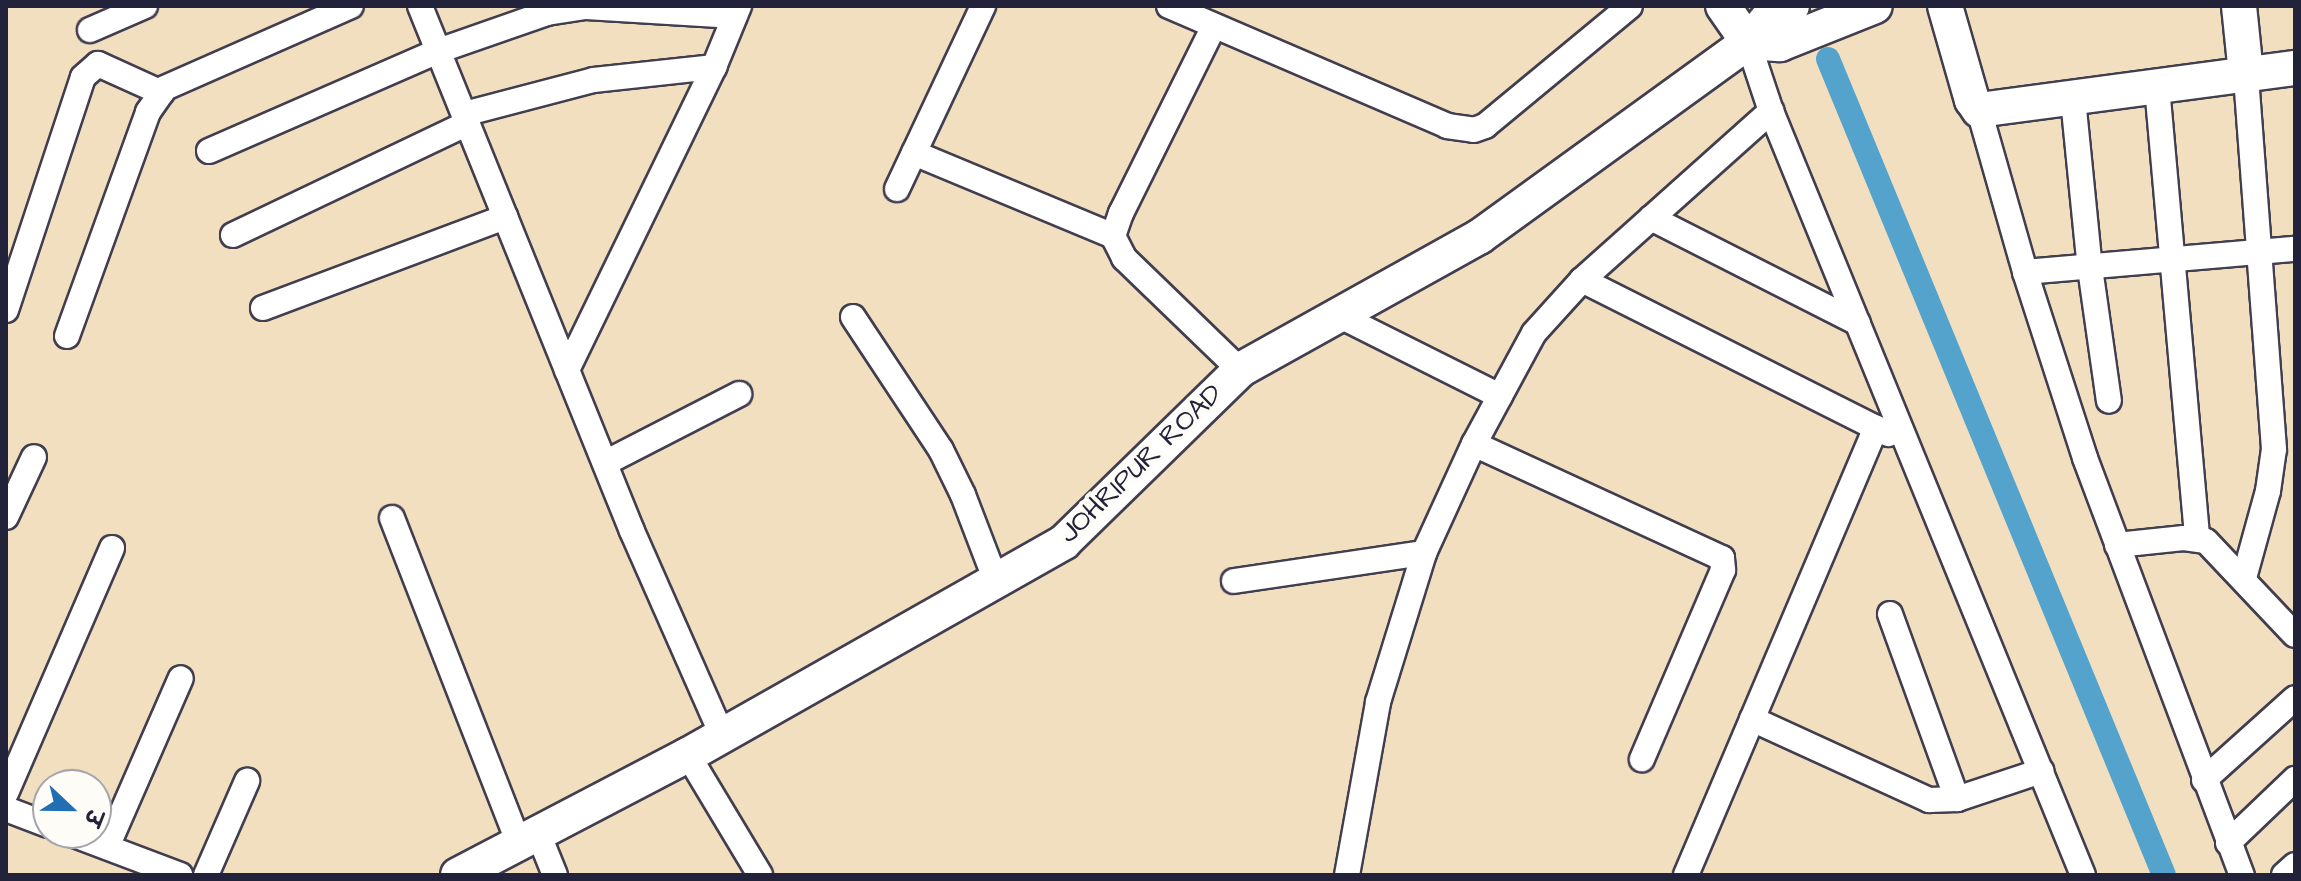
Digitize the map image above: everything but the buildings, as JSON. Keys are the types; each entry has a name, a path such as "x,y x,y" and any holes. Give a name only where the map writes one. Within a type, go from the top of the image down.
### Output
{"street":[{"path":"90,30 145,6"},
{"path":"67,336 148,112 162,93 178,80 351,6"},
{"path":"420,6 605,463 722,735"},
{"path":"897,189 983,6"},
{"path":"1169,6 1447,126 1474,130 1485,126 1630,6"},
{"path":"1723,6 1773,27 1771,111 2083,875"},
{"name":"JOHRIPUR ROAD","path":"458,875 688,755 1064,542 1240,370 1479,237 1773,27 1875,6"},
{"path":"1945,6 1972,100 1979,110 2025,272 2117,545 2242,875"},
{"path":"209,151 438,51 547,13 586,7 737,11 714,67 567,370"},
{"path":"2240,22 2274,449 2268,491 2244,578"},
{"path":"1113,236 1121,213 1214,26"},
{"path":"6,310 83,77 98,64 162,93"},
{"path":"233,235 466,119 594,80 714,67"},
{"path":"1979,110 2295,68"},
{"path":"2157,87 2197,538"},
{"path":"2073,99 2090,268 2109,401"},
{"path":"1347,875 1378,702 1424,553 1474,444 1534,333 1582,280 1771,111"},
{"path":"914,153 1113,236 1124,258 1240,370"},
{"path":"263,308 505,217"},
{"path":"1651,218 1858,323"},
{"path":"2025,272 2295,249"},
{"path":"1582,280 1908,444"},
{"path":"1338,315 1500,396"},
{"path":"853,317 941,450 963,495 996,581"},
{"path":"605,463 739,394"},
{"path":"1686,875 1876,428"},
{"path":"1474,444 1722,558 1723,570 1642,759"},
{"path":"6,517 34,457"},
{"path":"392,518 529,838 555,875"},
{"path":"2117,545 2197,538 2214,547 2244,578 2292,619"},
{"path":"6,793 112,548"},
{"path":"1234,581 1424,553"},
{"path":"1890,614 1957,799"},
{"path":"112,836 181,678"},
{"path":"2204,780 2295,698"},
{"path":"1752,719 1916,795 1943,802 2041,771"},
{"path":"688,755 760,875"},
{"path":"2228,843 2295,779"},
{"path":"206,875 247,781"},
{"path":"6,809 32,819"},
{"path":"112,849 180,875"},
{"path":"2284,875 2295,865"}],"waterway":[{"path":"1828,59 2164,875"}]}
